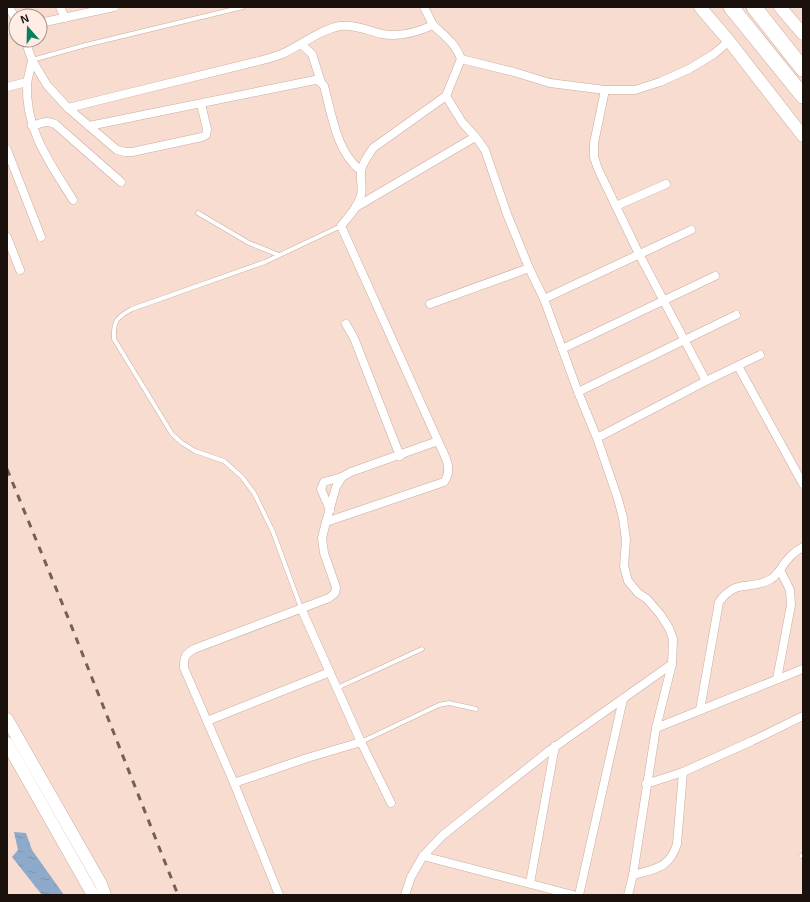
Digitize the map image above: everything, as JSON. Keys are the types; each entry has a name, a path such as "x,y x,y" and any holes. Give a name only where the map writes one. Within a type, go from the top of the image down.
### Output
{"highway":[{"path":"732,7 803,96"},
{"path":"754,7 803,69"}],"street":[{"path":"60,7 65,18"},
{"path":"48,21 114,7"},
{"path":"326,522 444,482 449,476 450,470 438,441 341,226 356,207 362,193 360,171 373,148 446,96 461,59 452,42 433,25 424,7"},
{"path":"700,7 729,41 803,136"},
{"path":"780,7 803,34"},
{"path":"68,108 259,61 281,54 325,31 342,26 361,28 384,34 403,34 422,30 433,25"},
{"path":"461,59 514,72 550,83 605,90 635,90 660,82 689,69 714,54 729,41"},
{"path":"301,44 312,54 321,82 324,86 337,136 344,154 360,171"},
{"path":"28,48 32,60 47,85 68,108 117,150 132,152 202,138 206,135 207,130 201,104"},
{"path":"32,60 27,82 29,114 32,126 38,141 73,200"},
{"path":"89,126 314,80 321,82"},
{"path":"7,87 27,82"},
{"path":"605,90 594,143 594,157 598,169 639,254 706,381"},
{"path":"446,96 462,122 485,150 507,214 529,268 544,298 578,392 597,438 623,518 626,540 624,566 628,581 660,614 669,628 673,639 672,664 656,728 646,784 633,875 628,895"},
{"path":"32,126 45,122 55,124 121,182"},
{"path":"356,207 475,137"},
{"path":"7,150 41,237"},
{"path":"616,206 666,184"},
{"path":"544,298 690,230"},
{"path":"7,237 20,270"},
{"path":"430,304 529,268"},
{"path":"562,348 715,276"},
{"path":"578,392 736,315"},
{"path":"346,324 354,338 400,456"},
{"path":"597,438 706,381 760,355"},
{"path":"738,366 803,484"},
{"path":"340,517 329,510 321,489 324,482 342,477 351,472 400,456 438,441"},
{"path":"279,895 234,783 184,668 184,658 194,649 329,598 335,593 336,587 324,553 322,538 336,487 342,477"},
{"path":"700,710 718,602 730,589 737,586 760,584 772,579 796,550 803,547"},
{"path":"777,679 791,605 790,590 780,570"},
{"path":"301,608 361,742 391,803"},
{"path":"405,895 411,877 423,856 443,835 555,746 672,664"},
{"path":"656,728 803,669"},
{"path":"207,721 330,672"},
{"path":"579,895 623,699"},
{"path":"646,784 683,772 803,716"},
{"path":"7,719 101,884 105,895"},
{"path":"234,783 307,758 361,742"},
{"path":"7,743 93,895"},
{"path":"530,883 555,746"},
{"path":"633,875 663,866 674,854 677,844 683,772"},
{"path":"423,856 573,895"}],"lane":[{"path":"32,60 86,45 243,7"},
{"path":"198,213 250,243 279,255"},
{"path":"301,608 273,532 254,493 242,477 224,461 194,451 182,444 172,434 114,339 113,327 120,316 132,309 265,262 341,226"},
{"path":"337,688 422,649"},
{"path":"361,742 439,705 449,703 476,709"}],"water":[{"path":"14,832 26,833 32,850 64,895 42,895 12,857 18,850"}],"railway":[{"path":"7,469 69,620 178,895"}]}
